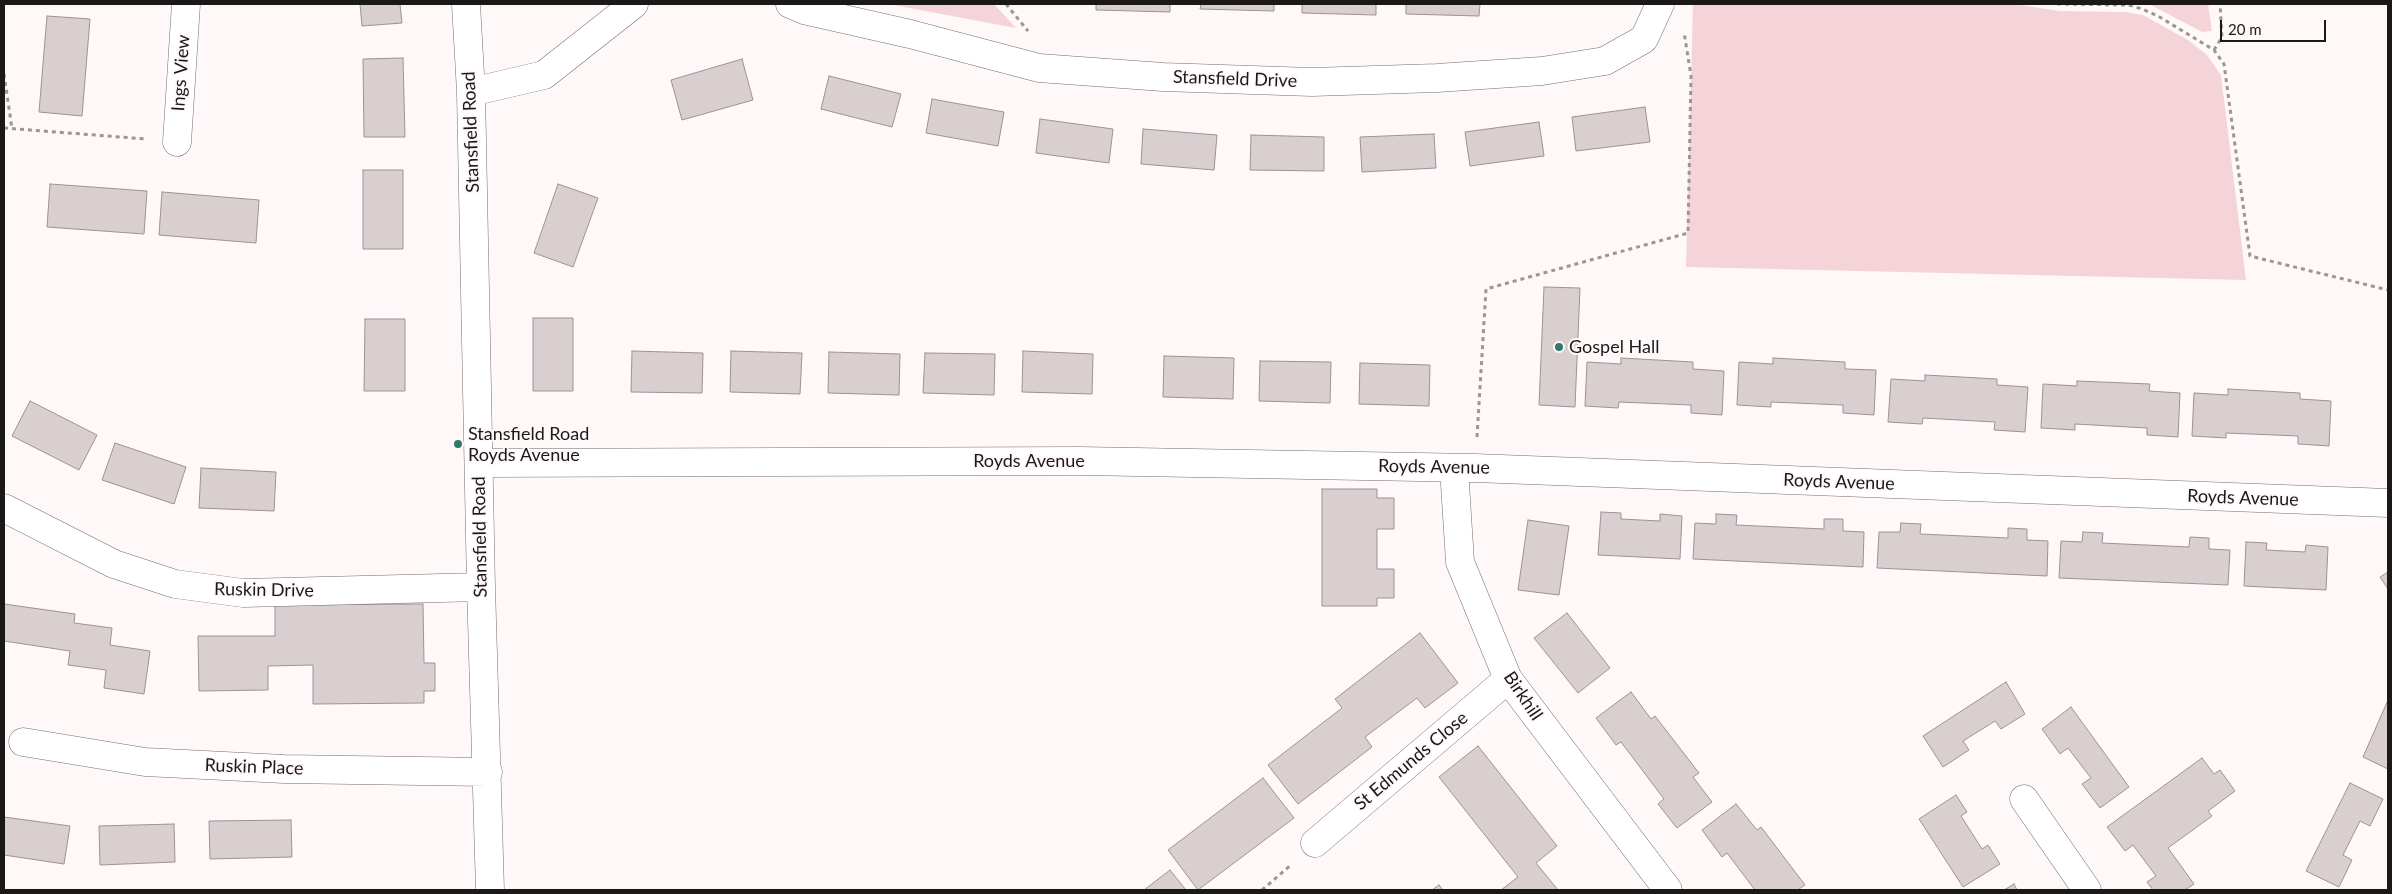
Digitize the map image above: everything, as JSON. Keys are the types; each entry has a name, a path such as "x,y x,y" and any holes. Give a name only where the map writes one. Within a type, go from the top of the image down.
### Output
{"street":[{"name":"Ings View","path":"177,142 186,4"},
{"name":"Stansfield Road","path":"466,4 471,92 481,587 488,772 490,890"},
{"path":"471,92 544,75 634,4"},
{"name":"Stansfield Drive","path":"790,4 804,10 910,34 1039,68 1163,77 1312,82 1437,78 1542,71 1605,61 1644,39 1660,4"},
{"name":"Royds Avenue","path":"479,463 1080,461 1465,468 2388,504"},
{"name":"Birkhill","path":"1465,468 1460,562 1508,680 1668,890"},
{"name":"Ruskin Drive","path":"4,508 114,564 175,584 243,593 481,587"},
{"name":"St Edmunds Close","path":"1315,843 1508,680"},
{"name":"Ruskin Place","path":"23,742 145,762 284,769 488,772"},
{"path":"2024,799 2087,890"}],"path":[{"path":"2057,4 2129,6 2142,9 2158,16 2214,50 2224,64 2250,256 2388,290"},
{"path":"2214,50 2222,37 2220,4"},
{"path":"1465,468 1486,289 1688,234 1691,76 1684,31"},
{"path":"4,74 12,129"},
{"path":"4,128 177,142"},
{"path":"1262,890 1315,843"}],"shaded area":[{"path":"888,4 994,4 1016,28"},
{"path":"1693,4 2014,4 2060,11 2125,12 2143,15 2188,40 2207,55 2221,75 2246,280 1686,267"},
{"path":"2149,4 2208,4 2212,31 2202,32"}],"building":[{"path":"360,4 400,4 402,23 362,26"},
{"path":"1096,4 1170,4 1170,12 1096,10"},
{"path":"1201,4 1274,4 1274,11 1200,9"},
{"path":"1302,4 1376,4 1376,15 1302,13"},
{"path":"1406,4 1480,4 1479,16 1406,14"},
{"path":"47,16 90,19 82,116 39,112"},
{"path":"403,58 405,137 364,137 363,59"},
{"path":"742,59 753,100 682,120 671,80"},
{"path":"829,76 901,94 892,127 821,109"},
{"path":"932,99 1004,112 998,146 926,133"},
{"path":"1645,107 1650,142 1576,151 1572,117"},
{"path":"1040,119 1113,129 1109,163 1036,153"},
{"path":"1539,122 1544,156 1470,166 1465,132"},
{"path":"1143,129 1217,135 1214,170 1141,164"},
{"path":"1434,134 1436,168 1362,172 1360,137"},
{"path":"1251,135 1324,137 1324,171 1250,170"},
{"path":"363,170 403,170 403,249 363,249"},
{"path":"50,184 147,191 144,234 47,227"},
{"path":"558,184 598,198 573,267 534,253"},
{"path":"162,192 259,200 256,243 159,235"},
{"name":"Gospel Hall","path":"1544,287 1580,288 1575,407 1539,405"},
{"path":"533,318 573,318 573,391 533,391"},
{"path":"365,319 405,319 405,391 364,391"},
{"path":"632,351 703,353 702,393 631,392"},
{"path":"731,351 802,353 800,394 730,392"},
{"path":"1023,351 1093,354 1092,394 1022,392"},
{"path":"829,352 900,354 899,395 828,393"},
{"path":"925,353 995,354 994,395 923,393"},
{"path":"1164,356 1234,358 1233,399 1163,397"},
{"path":"1621,358 1693,362 1693,369 1724,371 1722,415 1691,413 1691,405 1619,402 1618,408 1585,406 1587,362 1621,364"},
{"path":"1773,358 1845,362 1845,369 1876,370 1874,415 1843,413 1843,405 1771,402 1771,407 1737,405 1739,362 1773,364"},
{"path":"1260,361 1331,362 1330,403 1259,401"},
{"path":"1360,363 1430,365 1429,406 1359,404"},
{"path":"1925,375 1997,379 1997,385 2028,387 2025,432 1994,430 1995,422 1923,418 1922,424 1888,422 1891,379 1925,381"},
{"path":"2077,381 2150,384 2149,391 2180,393 2178,437 2147,435 2147,428 2075,424 2075,430 2041,428 2043,384 2077,386"},
{"path":"2228,389 2300,393 2300,399 2331,401 2329,446 2298,444 2298,436 2226,433 2226,438 2192,436 2194,393 2228,395"},
{"path":"30,401 97,435 79,470 12,436"},
{"path":"115,443 186,467 174,504 102,480"},
{"path":"201,468 276,472 274,511 199,508"},
{"path":"1322,489 1377,489 1377,498 1394,498 1394,529 1377,529 1377,569 1394,569 1394,598 1377,598 1377,606 1322,606"},
{"path":"1601,512 1621,513 1621,519 1660,521 1660,514 1682,516 1680,559 1598,555"},
{"path":"1716,514 1737,515 1736,525 1824,529 1824,519 1843,519 1843,531 1864,532 1863,567 1693,559 1695,523 1716,524"},
{"path":"1528,520 1569,526 1559,595 1518,590"},
{"path":"1901,523 1921,524 1920,534 2008,538 2008,528 2027,529 2027,540 2048,541 2047,576 1877,568 1879,532 1900,532"},
{"path":"2083,532 2103,533 2102,543 2189,547 2190,537 2209,538 2209,549 2230,550 2228,585 2059,578 2061,541 2082,542"},
{"path":"2246,542 2267,543 2266,550 2305,552 2306,545 2328,547 2326,590 2244,586"},
{"path":"2388,572 2388,589 2380,577"},
{"path":"4,604 75,614 74,623 112,628 110,645 150,651 144,694 104,688 106,670 68,665 70,651 4,641"},
{"path":"423,604 424,663 435,663 435,691 424,691 424,703 313,704 313,665 268,666 268,690 199,691 198,636 275,636 275,605"},
{"path":"1567,613 1610,668 1578,693 1534,638"},
{"path":"1420,633 1458,683 1425,708 1417,698 1365,737 1372,747 1298,804 1268,765 1342,708 1335,699"},
{"path":"2006,682 2025,714 2001,729 1995,721 1963,741 1969,750 1943,767 1923,736"},
{"path":"1631,692 1651,719 1655,716 1699,773 1693,777 1712,802 1677,828 1658,804 1664,799 1621,742 1616,745 1596,718"},
{"path":"2388,700 2388,769 2363,757"},
{"path":"2071,707 2129,787 2100,808 2082,784 2091,778 2068,748 2060,754 2042,729"},
{"path":"1478,746 1557,846 1536,863 1558,890 1501,890 1518,877 1439,777"},
{"path":"2202,758 2214,774 2220,770 2235,791 2208,811 2212,816 2168,848 2194,884 2185,890 2153,890 2147,882 2156,876 2133,845 2125,851 2107,827"},
{"path":"1263,778 1294,818 1198,890 1168,850"},
{"path":"2350,783 2383,799 2370,826 2360,821 2343,855 2352,860 2339,887 2306,871"},
{"path":"1956,795 1967,812 1961,816 1982,849 1988,845 2000,864 1963,887 1919,819"},
{"path":"1736,804 1757,830 1761,827 1805,885 1800,890 1755,890 1727,853 1722,857 1702,830"},
{"path":"4,817 70,826 64,864 4,855"},
{"path":"291,820 292,857 210,859 209,821"},
{"path":"174,824 175,862 100,865 99,826"},
{"path":"1170,870 1186,890 1144,890"},
{"path":"2014,884 2017,890 2004,890"},
{"path":"1439,885 1443,890 1432,890"}],"place":[{"name":"Gospel Hall","path":"1559,347"},
{"name":"Stansfield Road Royds Avenue","path":"458,444"}]}
